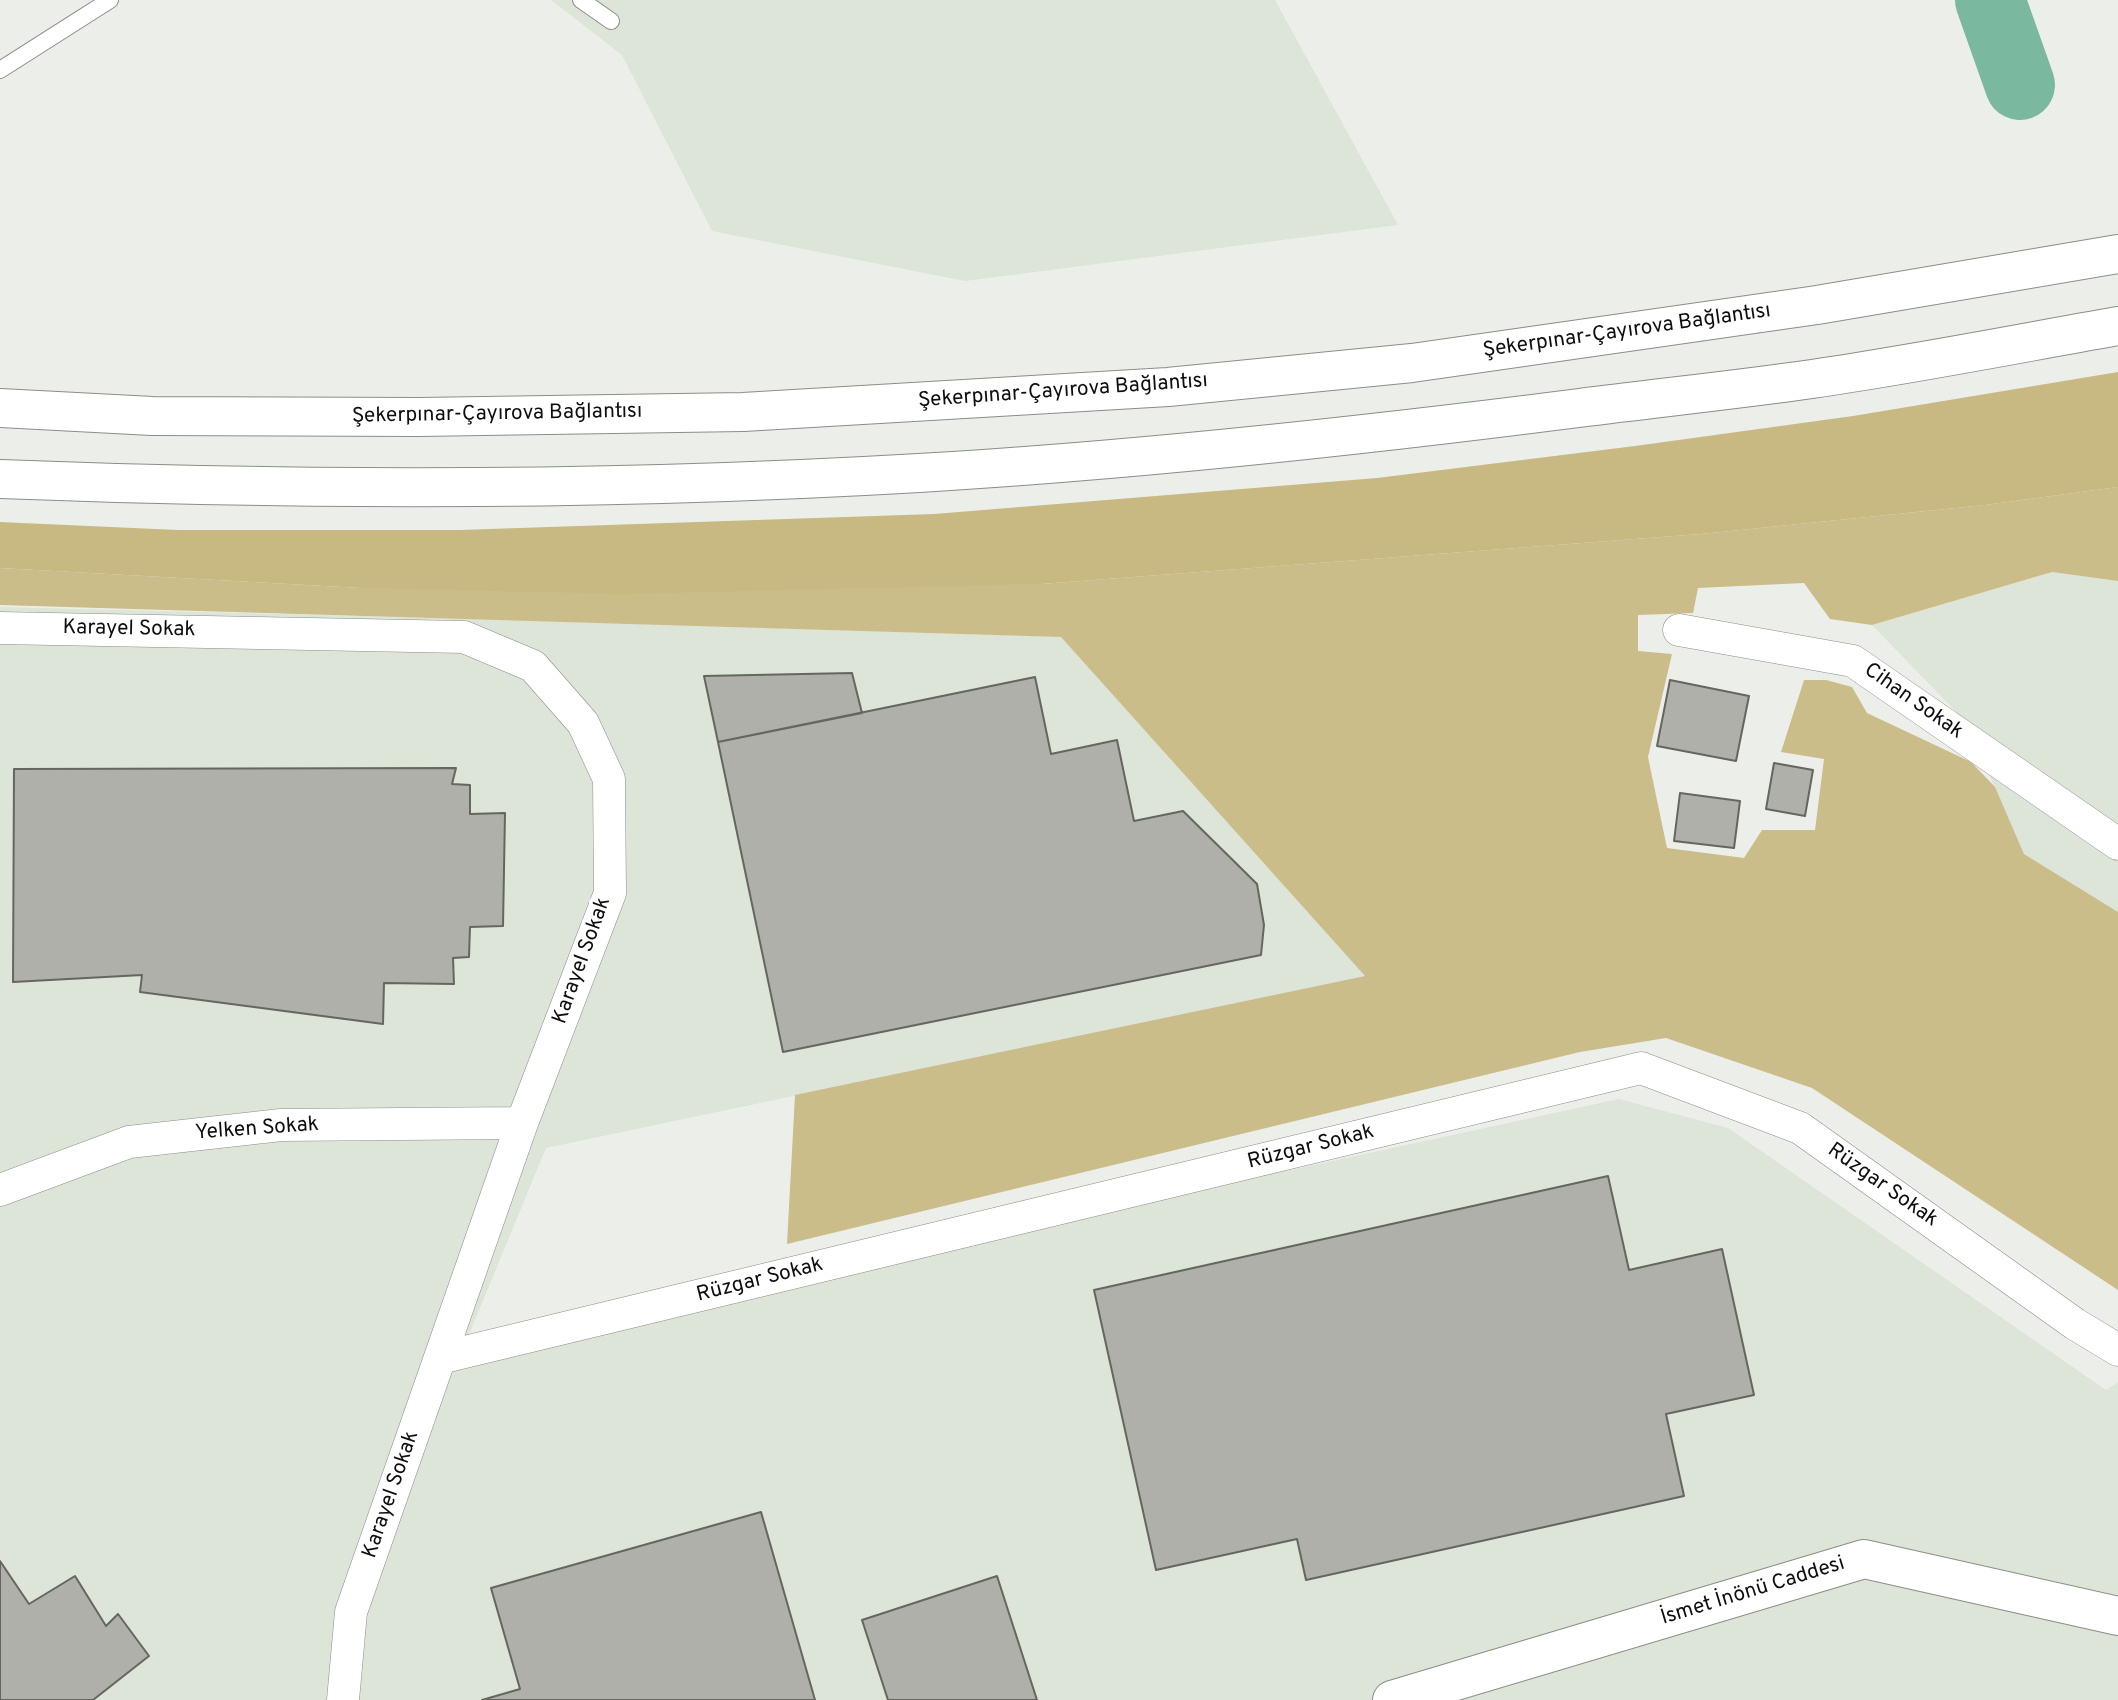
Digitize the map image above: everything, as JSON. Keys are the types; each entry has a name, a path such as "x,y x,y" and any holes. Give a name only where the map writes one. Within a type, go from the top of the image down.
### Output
{"main road":[{"name":"Şekerpınar-Çayırova Bağlantısı","path":"0,408 152,416 419,417 743,412 1168,387 1412,363 1817,305 2118,254"},
{"path":"0,479 162,485 422,488 733,482 922,473 1174,453 1430,427 1816,378 2118,326"},
{"name":"İsmet İnönü Caddesi","path":"1392,1700 1864,1559 2118,1616"}],"street":[{"name":"Karayel Sokak","path":"0,628 464,636 533,666 583,723 609,779 610,893 522,1123 351,1612 343,1700"},
{"name":"Cihan Sokak","path":"1679,630 1853,661 2118,844"},
{"name":"Rüzgar Sokak","path":"440,1358 1641,1068 1800,1128 2075,1324 2118,1350"},
{"name":"Yelken Sokak","path":"0,1190 129,1142 281,1125 522,1123"}],"lane":[{"path":"0,70 110,0"},
{"path":"581,0 611,21"}],"shaded area":[{"path":"551,0 1275,0 1398,225 965,281 712,231 622,55"},
{"path":"2118,372 2118,487 1985,505 1701,534 1041,584 625,594 361,588 0,568 0,522 178,530 460,530 934,514 1377,478 1853,416"},
{"path":"2118,487 2118,581 2052,572 1872,625 1830,619 1804,583 1698,588 1693,613 1638,615 1638,651 1672,654 1648,757 1667,848 1744,858 1762,830 1815,830 1824,759 1781,752 1804,680 1826,680 1852,687 1867,713 1971,762 1995,787 2024,854 2118,912 2118,1290 1812,1088 1666,1038 1580,1052 787,1244 795,1095 1365,976 1061,637 0,605 0,568 361,588 1041,584 1701,534 1985,505"},
{"path":"2052,572 2118,581 2118,912 2024,854 1966,722 1872,625"},
{"path":"0,607 1061,637 1365,976 546,1148 463,1349 1619,1099 1728,1128 2106,1390 2118,1382 2118,1700 0,1700"}],"building":[{"path":"852,673 862,713 718,742 704,676"},
{"path":"1035,677 1051,754 1117,740 1134,821 1183,811 1257,884 1264,925 1261,955 783,1052 718,742"},
{"path":"1670,680 1749,696 1736,761 1657,746"},
{"path":"1774,763 1813,770 1805,816 1766,809"},
{"path":"456,768 452,784 470,785 470,814 505,813 503,926 470,927 469,957 453,958 454,984 384,983 383,1024 140,992 142,975 13,982 14,769"},
{"path":"1680,793 1740,801 1734,848 1674,841"},
{"path":"1608,1176 1629,1270 1722,1249 1754,1395 1666,1414 1684,1496 1306,1580 1297,1539 1156,1570 1094,1290"},
{"path":"761,1512 815,1700 482,1700 520,1689 491,1588"},
{"path":"0,1561 29,1604 75,1576 106,1626 118,1614 149,1656 93,1700 0,1700"},
{"path":"997,1576 1037,1700 888,1700 862,1620"}],"waterway":[{"path":"1990,0 2020,85"}]}
